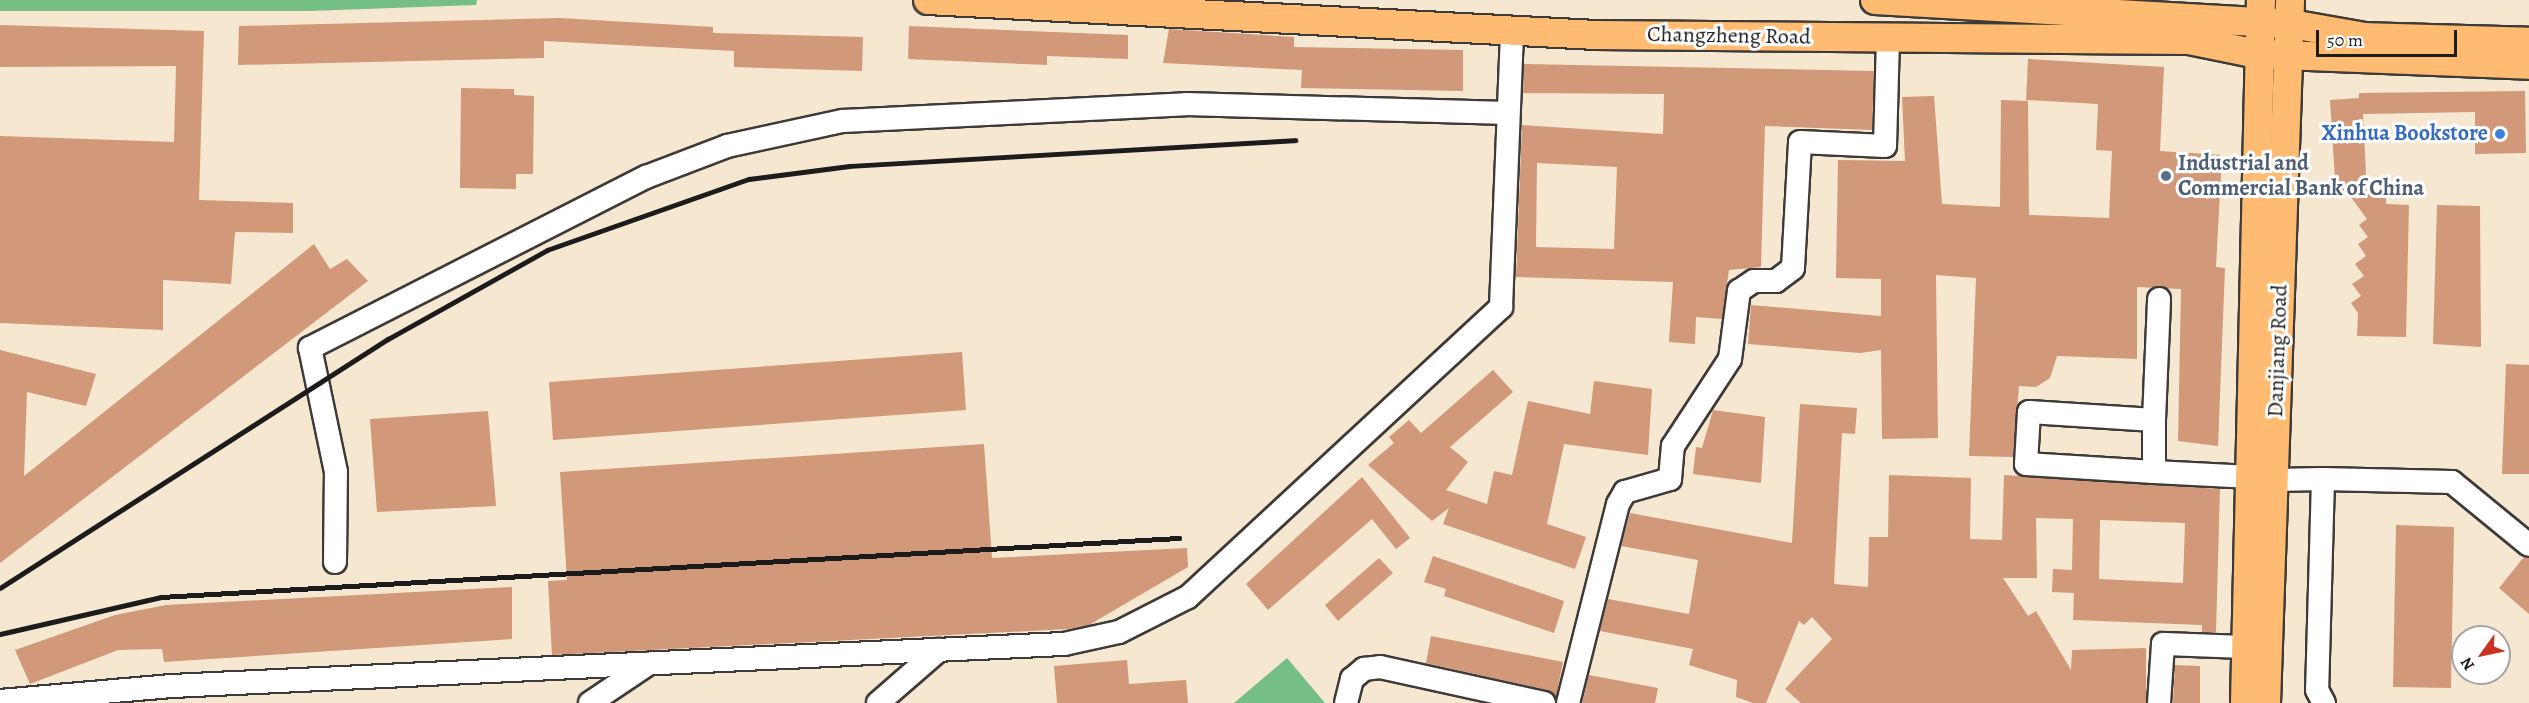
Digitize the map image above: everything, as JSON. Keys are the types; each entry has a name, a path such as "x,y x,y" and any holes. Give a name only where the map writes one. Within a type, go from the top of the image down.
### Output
{"main road":[{"name":"Changzheng Road","path":"928,0 1053,3 1512,31 1888,38 2193,29 2254,8 2294,8 2340,46 2529,65"},
{"name":"Changzheng Road","path":"1875,0 2193,29 2258,54 2288,55 2340,46 2529,42"},
{"name":"Danjiang Road","path":"2254,8 2258,54 2274,117"},
{"name":"Danjiang Road","path":"2266,703 2262,479 2274,117 2288,55 2294,8"},
{"path":"2193,29 2239,73 2274,117 2306,74 2340,46"},
{"name":"Danjiang Road","path":"2244,703 2246,646 2262,479"}],"street":[{"path":"0,700 172,686 1064,644 1119,632 1188,597 1500,307 1512,31"},
{"path":"1568,703 1618,504 1625,492 1670,479 1673,446 1730,358 1739,291 1754,281 1776,281 1793,268 1800,142 1885,146 1888,38"},
{"path":"335,562 336,472 310,348 646,177 727,146 843,121 1186,104 1508,113"},
{"path":"2154,472 2159,299"},
{"path":"2154,420 2029,412 2026,464 2262,479 2452,482 2529,545"},
{"path":"2323,480 2317,690 2324,703"},
{"path":"2158,703 2163,644 2246,646"},
{"path":"878,703 939,650"},
{"path":"590,703 648,664"},
{"path":"1346,703 1352,679 1364,669 1380,667 1544,703"}],"green space":[{"path":"0,0 477,0 476,5 309,11 0,11"},
{"path":"1287,658 1325,703 1234,703"}],"building":[{"path":"560,18 713,27 713,33 863,37 862,71 734,67 734,51 544,41 544,58 238,65 239,26"},
{"path":"0,25 204,31 199,200 293,203 293,233 235,232 231,284 163,280 163,330 0,323 0,136 174,142 176,66 0,67"},
{"path":"909,26 1128,35 1128,59 1047,56 1047,65 908,59"},
{"path":"1169,29 1294,37 1294,47 1463,50 1463,91 1301,88 1302,70 1163,63"},
{"path":"2028,59 2164,67 2160,151 2222,155 2216,267 2225,268 2218,446 2178,441 2181,289 2137,287 2137,359 2057,356 2050,378 2036,387 2019,386 2013,457 1969,456 1976,278 1936,275 1938,438 1882,439 1881,350 1860,353 1748,344 1751,305 1881,316 1881,279 1836,278 1838,160 1905,161 1902,97 1934,96 1942,204 2000,207 2001,100 2028,101 2029,215 2109,218 2112,151 2096,150 2098,104 2026,100"},
{"path":"1524,64 1874,71 1872,130 1765,126 1761,267 1729,270 1722,319 1696,317 1695,344 1669,342 1673,282 1516,277 1522,125 1663,134 1664,94 1523,93","holes":["1537,163 1617,167 1614,249 1536,247"]},
{"path":"461,88 514,89 514,95 534,96 533,174 516,174 516,189 460,188"},
{"path":"2525,91 2526,153 2475,154 2475,112 2363,114 2367,194 2386,194 2386,204 2409,205 2406,337 2357,336 2358,313 2351,303 2361,296 2352,284 2364,276 2355,264 2366,256 2358,244 2368,237 2359,225 2367,219 2348,193 2336,194 2330,100 2359,98 2359,93"},
{"path":"2437,205 2480,206 2481,347 2433,344"},
{"path":"314,244 330,269 347,259 368,281 0,563 0,350 96,374 86,406 27,392 24,476"},
{"path":"962,352 966,410 553,440 549,382"},
{"path":"2506,364 2529,365 2529,474 2502,474"},
{"path":"1493,370 1513,392 1450,447 1468,462 1446,490 1487,504 1494,471 1512,475 1528,401 1590,414 1594,381 1652,389 1648,455 1564,444 1547,524 1586,537 1575,569 1443,524 1449,508 1432,521 1368,465 1394,443 1389,437 1409,420 1421,433"},
{"path":"1800,404 1857,408 1855,434 1842,433 1834,584 1868,587 1869,537 1888,537 1889,475 1971,478 1970,539 2002,540 2004,475 2220,489 2216,632 2202,632 2202,625 2073,620 2074,593 2052,592 2053,569 2072,570 2073,519 2036,518 2037,578 2003,578 2028,616 2036,611 2071,670 2072,650 2146,648 2146,703 1801,703 1785,689 1832,639 1812,617 1804,625 1799,621 1766,703 1753,703 1736,697 1737,680 1689,665 1693,649 1600,631 1608,599 1689,614 1698,560 1621,546 1630,513 1792,543","holes":["2100,520 2185,523 2183,583 2099,579"]},
{"path":"1713,410 1765,417 1761,483 1693,474 1696,447 1702,448"},
{"path":"488,411 496,506 377,512 370,419"},
{"path":"984,444 992,558 1187,548 1188,567 1089,625 1069,629 552,655 548,581 567,580 560,472"},
{"path":"1362,477 1410,538 1396,549 1372,519 1268,610 1246,584"},
{"path":"2396,525 2454,527 2451,688 2393,687"},
{"path":"1433,556 1564,601 1554,633 1444,596 1446,589 1424,582"},
{"path":"2524,557 2529,558 2529,614 2499,588"},
{"path":"1379,558 1393,573 1338,621 1325,605"},
{"path":"512,587 512,639 164,662 162,649 118,650 30,684 15,650 115,615 166,605"},
{"path":"1431,636 1563,662 1556,697 1547,690 1426,663"},
{"path":"1127,660 1129,684 1186,680 1188,703 1057,703 1054,666"},
{"path":"2175,665 2200,666 2200,703 2173,703"},
{"path":"1589,675 1658,688 1655,703 1582,703"}],"railway":[{"path":"0,588 388,339 547,250 749,179 849,166 1295,140"},
{"path":"0,634 161,597 1179,538"}],"place":[{"name":"Xinhua Bookstore","path":"2500,134"},
{"name":"Industrial and Commercial Bank of China","path":"2166,176"}]}
